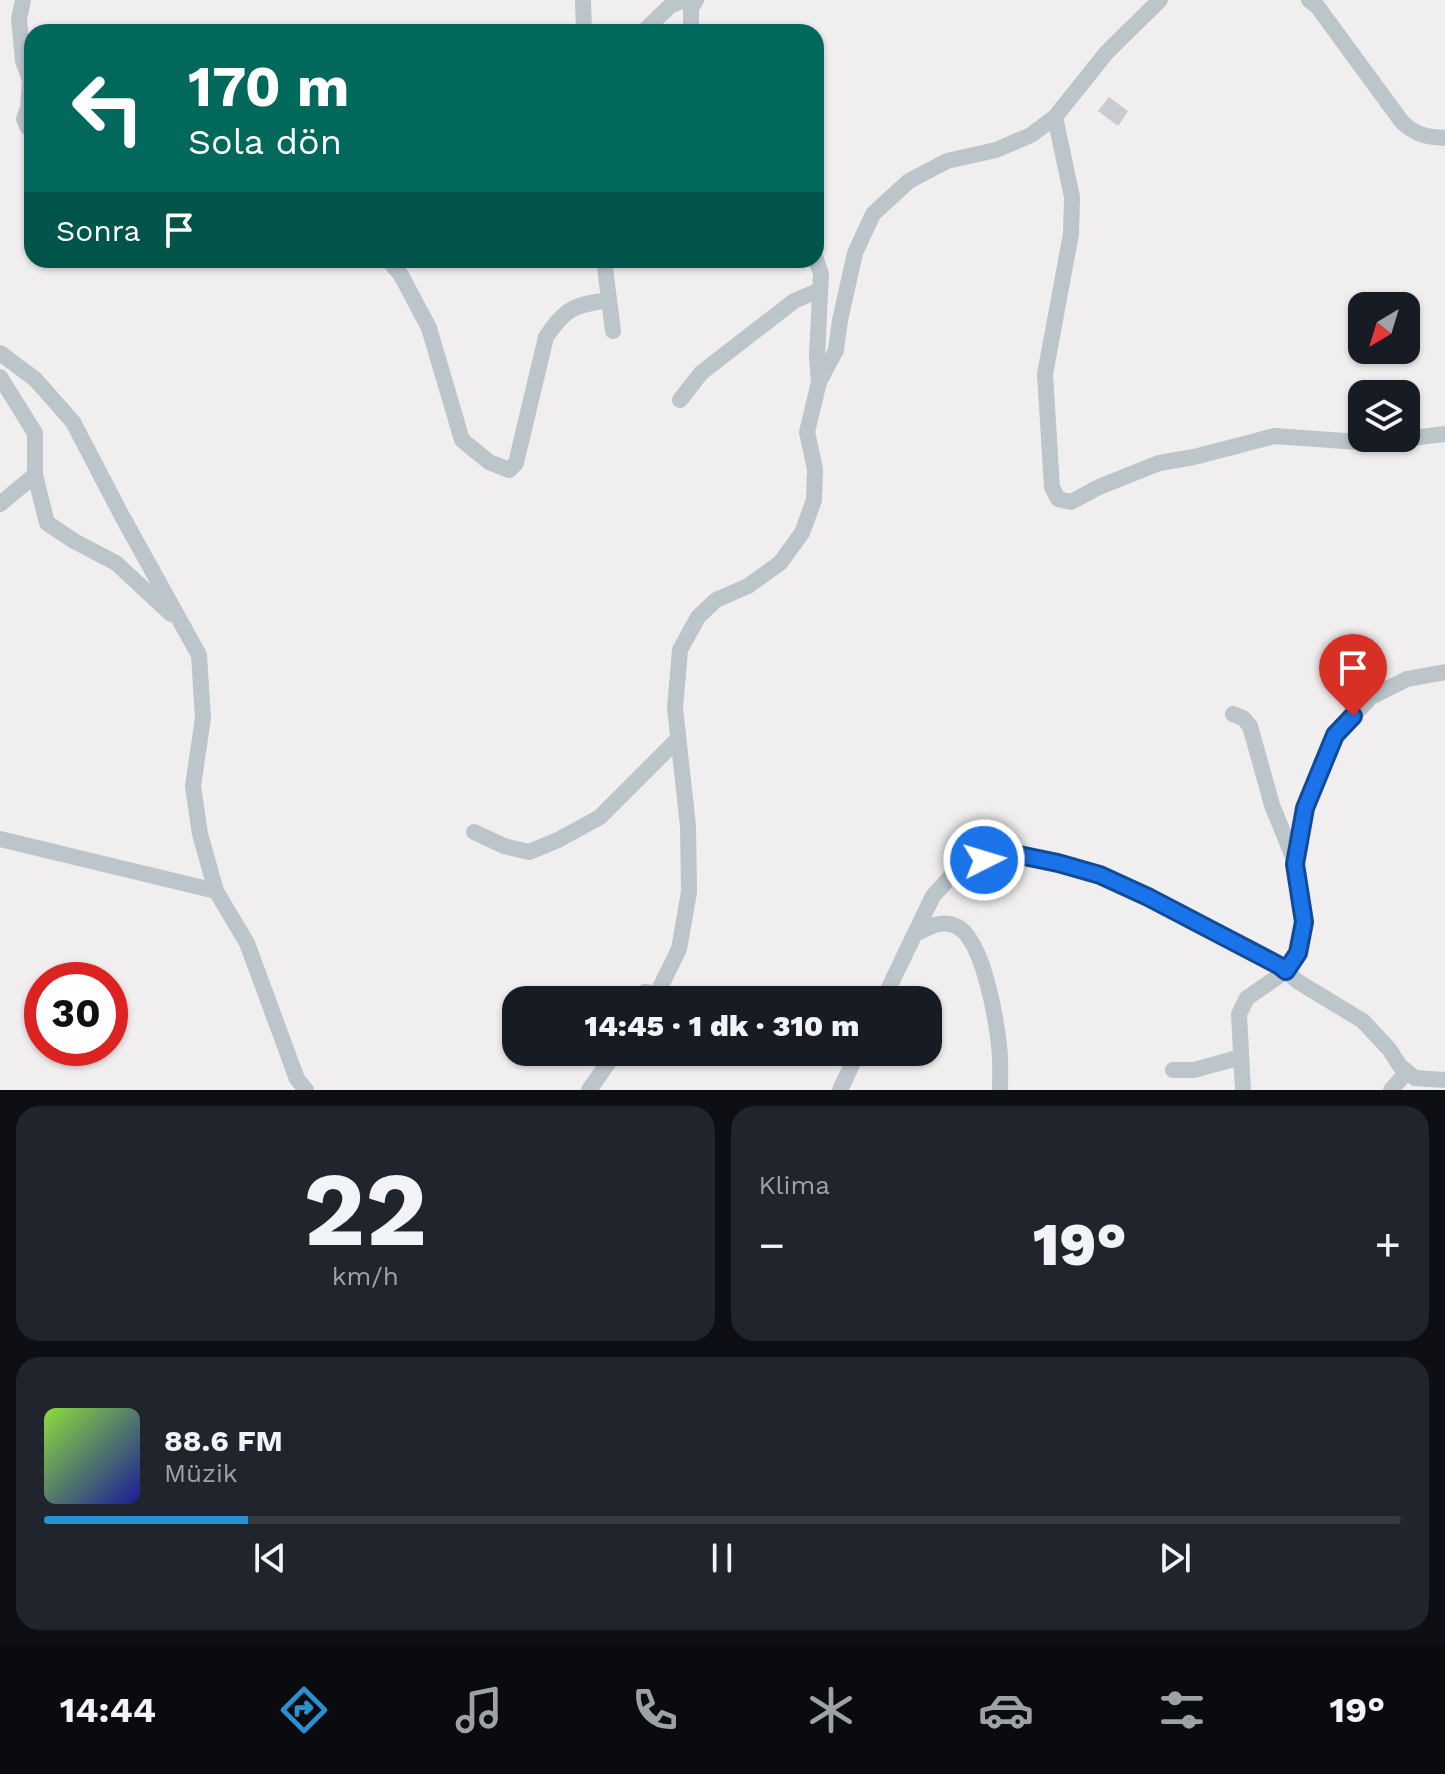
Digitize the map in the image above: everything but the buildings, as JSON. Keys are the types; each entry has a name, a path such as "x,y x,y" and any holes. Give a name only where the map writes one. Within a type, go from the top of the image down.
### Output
{"street":[{"path":"23,0 19,19 24,64"},
{"path":"583,0 584,24"},
{"path":"651,24 670,6 684,0"},
{"path":"691,24 691,8 696,0"},
{"path":"661,986 679,949 689,892 688,826 675,708 680,650 698,617 716,600 748,586 780,563 802,533 814,500 815,469 807,432 819,382 836,350 855,253 873,214 909,181 947,161 996,150 1031,135 1055,117 1107,52 1160,0"},
{"path":"1309,0 1317,6 1402,122 1413,132 1445,138"},
{"path":"1055,117 1072,197 1071,234 1045,374 1052,487 1058,499 1071,502 1159,463 1275,436 1372,443 1445,434"},
{"path":"395,268 429,328 462,440 489,462 509,470 516,463 546,337 556,320 576,305 609,300"},
{"path":"605,268 613,331"},
{"path":"819,268 819,382"},
{"path":"680,400 701,373 794,301 820,290"},
{"path":"0,353 35,379 73,422 199,655 203,718 193,786 200,834 216,891 247,943 297,1079 306,1090"},
{"path":"0,377 35,433 35,475 47,523 116,563 181,623"},
{"path":"0,504 35,475"},
{"path":"1295,864 1305,808 1335,735 1371,697 1407,679 1445,672"},
{"path":"1233,714 1243,718 1250,726 1272,805 1295,864 1304,922 1298,953 1286,971 1247,998 1239,1014 1243,1090"},
{"path":"474,832 504,846 529,852 558,840 600,817 678,739"},
{"path":"0,839 216,891"},
{"path":"890,986 933,896 954,873 984,860 1014,854 1100,875 1280,966 1297,981 1363,1021 1400,1066 1415,1078 1445,1080"},
{"path":"915,934 940,923 957,926 968,937 985,969 999,1047 1000,1090"},
{"path":"1173,1070 1194,1070 1241,1057"},
{"path":"589,1090 606,1066"},
{"path":"840,1090 851,1066"},
{"path":"1391,1090 1407,1072"}],"route":[{"path":"984,860 1014,854 1100,875 1148,897 1286,971 1298,953 1304,922 1295,864 1305,808 1335,735 1353,716"}]}
